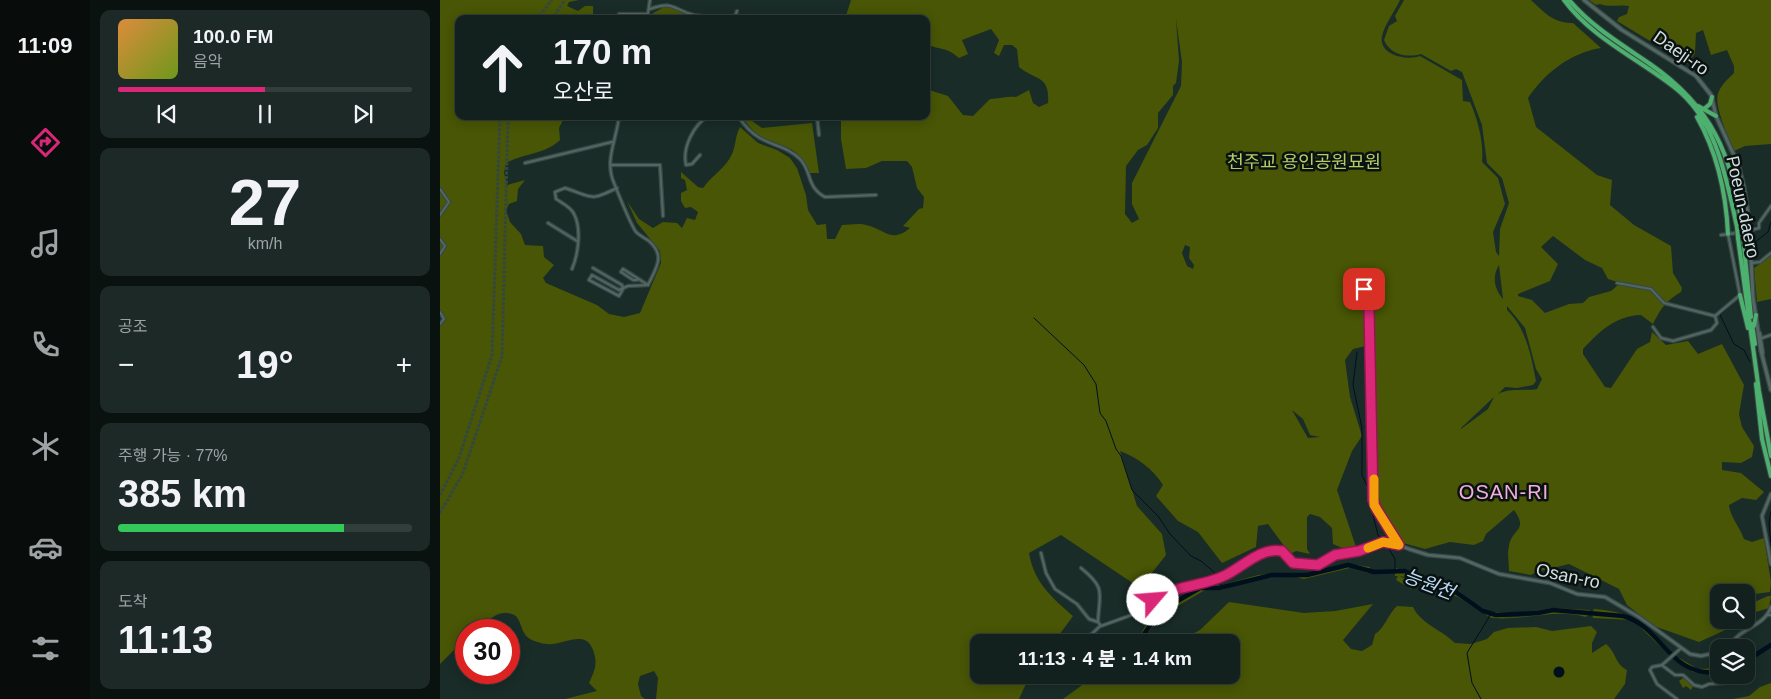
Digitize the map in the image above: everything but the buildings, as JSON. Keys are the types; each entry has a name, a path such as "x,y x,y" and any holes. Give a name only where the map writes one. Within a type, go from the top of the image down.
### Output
{"highway":[{"name":"Poeun-daero","path":"1564,0 1575,15 1594,32 1675,88 1693,105 1717,147 1741,238 1748,291 1756,329 1771,445"},
{"name":"Poeun-daero","path":"1569,0 1596,26 1665,74 1715,132 1729,164 1737,196 1739,227"},
{"path":"1704,109 1710,104 1712,98"},
{"path":"1693,105 1716,116"},
{"path":"1693,105 1709,139 1720,173 1725,198 1728,234"},
{"name":"Poeun-daero","path":"1741,238 1753,355 1771,456"},
{"path":"1748,291 1753,298"},
{"path":"1740,295 1753,355 1762,439 1771,476"},
{"path":"1756,315 1756,329"},
{"path":"1756,381 1757,374"}],"main road":[{"name":"Daeji-ro","path":"1584,0 1622,30 1696,76 1712,98 1716,116 1738,164 1747,208 1753,298 1756,315"},
{"path":"1756,329 1771,390"}],"street":[{"path":"618,15 648,14 650,0"},
{"path":"650,9 659,4 669,3 694,15"},
{"path":"736,15 737,11"},
{"path":"618,120 617,132 610,152 614,183 618,188 636,232 651,243 659,254 660,261 648,284"},
{"path":"700,155 692,164 686,165 685,158 690,137 702,120"},
{"path":"741,120 746,127 760,138 783,146 802,160 811,184 818,193 825,197 876,195"},
{"path":"817,120 819,135"},
{"path":"525,163 612,142"},
{"path":"612,165 660,165 663,216"},
{"path":"572,269 578,229 575,216 570,209 556,199 555,192 565,188 584,197 598,198 618,188"},
{"path":"440,189 447,196 449,202 440,215"},
{"path":"1721,235 1759,228 1759,223 1771,206"},
{"path":"548,223 577,241"},
{"path":"1715,316 1740,295 1728,234"},
{"path":"440,239 445,246 440,254"},
{"path":"1752,263 1760,262 1771,253"},
{"path":"593,268 622,285 623,289"},
{"path":"637,280 622,269 621,272 633,280 648,284"},
{"path":"623,289 619,296 589,278 592,275 619,290 628,286 648,284"},
{"path":"1617,283 1651,289 1664,303 1715,316"},
{"path":"1363,286 1369,310 1374,502 1399,545"},
{"path":"440,312 444,319 440,324"},
{"path":"1653,327 1661,338 1673,341 1711,330 1718,323 1715,316"},
{"path":"1756,329 1762,338 1771,390"},
{"path":"1762,338 1771,335"},
{"path":"1771,494 1762,516 1771,564"},
{"path":"1090,634 1100,626 1135,614 1170,590 1215,579 1270,550 1282,551 1293,563 1318,565 1335,555 1359,551 1385,542 1399,545"},
{"name":"Osan-ro","path":"1399,545 1428,555 1460,558 1500,574 1554,584 1577,594 1605,597 1639,617 1680,648 1698,656 1710,654"},
{"path":"1041,553 1046,573 1055,589 1077,604 1090,618 1098,622"},
{"path":"1081,568 1093,576 1098,584 1101,596 1098,622 1100,626"},
{"path":"1733,639 1770,615 1771,607"},
{"path":"1677,699 1657,684 1651,676 1652,667 1662,665 1680,648"},
{"path":"1662,665 1675,675 1683,675 1694,685 1702,687 1710,684"}],"green space":[{"name":"천주교 용인공원묘원","path":"440,0 579,0 569,2 567,6 578,11 585,6 593,6 593,15 455,15 455,120 563,120 559,128 560,140 554,145 506,163 504,173 507,185 525,180 518,189 517,201 509,204 506,210 510,222 521,234 525,245 543,246 544,257 554,265 543,278 546,283 597,305 609,314 624,317 640,313 661,263 660,251 637,223 627,201 639,219 653,228 663,222 677,223 682,228 687,218 695,220 698,212 691,207 685,208 681,201 681,193 687,190 685,180 681,178 681,172 698,187 703,188 729,159 740,127 758,143 777,150 790,158 797,168 806,195 808,210 817,225 826,224 827,239 835,239 842,225 854,224 866,225 888,234 898,235 910,228 903,226 919,209 923,208 924,197 917,188 912,167 907,161 882,161 866,168 846,169 841,139 841,120 930,120 930,90 948,96 963,115 973,116 990,99 1016,97 1029,90 1033,103 1039,107 1048,103 1047,88 1044,83 1019,67 1017,49 1012,45 1004,45 999,56 994,53 999,40 991,29 962,40 968,54 959,58 947,50 930,46 930,15 846,15 851,0 1400,0 1385,27 1382,43 1384,48 1395,55 1408,58 1420,56 1462,80 1463,101 1470,102 1478,124 1482,147 1482,162 1498,178 1505,204 1493,232 1496,252 1499,256 1500,229 1509,203 1502,178 1487,163 1482,125 1462,72 1456,69 1451,71 1421,54 1410,56 1395,52 1390,49 1384,40 1389,26 1397,21 1395,16 1404,0 1531,0 1545,13 1555,19 1566,23 1573,23 1601,48 1569,59 1542,80 1528,98 1536,127 1597,175 1612,180 1610,205 1634,225 1671,246 1673,273 1682,288 1681,292 1664,305 1653,324 1641,315 1616,321 1589,342 1583,349 1583,354 1605,387 1611,388 1637,349 1650,342 1652,332 1666,345 1688,341 1698,354 1722,344 1744,385 1739,414 1742,427 1754,446 1752,457 1741,463 1722,462 1722,470 1741,473 1764,492 1756,500 1742,498 1729,505 1731,514 1744,539 1752,542 1764,538 1771,582 1770,592 1755,594 1755,584 1710,584 1710,629 1727,629 1699,642 1654,626 1627,605 1619,589 1569,564 1531,575 1509,571 1509,546 1520,526 1514,510 1486,534 1483,541 1474,545 1450,542 1425,549 1403,543 1385,518 1374,497 1377,472 1375,439 1373,438 1370,345 1353,349 1345,360 1350,397 1362,436 1352,451 1337,490 1357,550 1349,551 1333,544 1332,528 1320,517 1310,514 1307,517 1307,549 1310,554 1296,551 1290,554 1268,524 1258,526 1256,547 1222,563 1198,532 1178,521 1156,496 1163,485 1155,474 1133,457 1120,451 1137,506 1162,534 1166,555 1140,588 1061,535 1029,553 1039,581 1073,616 1060,634 970,634 970,684 1026,684 1019,699 656,699 658,678 654,671 640,676 638,684 641,696 645,699 565,699 597,691 589,683 596,663 590,644 586,640 581,639 549,644 535,641 527,637 520,624 520,619 511,614 500,614 492,619 455,619 455,649 440,664 440,324 444,319 440,313","holes":["1176,19 1182,62 1181,86 1132,183 1132,204 1139,219 1132,223 1125,214 1126,166 1138,150 1147,145 1158,128 1158,113 1173,95 1173,86 1176,83 1179,61","1553,236 1585,260 1602,268 1608,279 1624,284 1618,285 1611,291 1589,297 1583,303 1569,304 1545,313 1532,300 1518,296 1518,294 1550,281 1558,264 1541,247","1185,245 1190,247 1189,258 1194,265 1193,269 1187,266 1182,253","1499,265 1503,299 1496,287 1495,274","1507,306 1525,328 1536,369 1542,379 1537,389 1512,390 1498,394 1505,387 1517,388 1533,385 1536,381 1527,342 1519,325 1507,310","1494,397 1488,409 1461,429 1461,428","1292,410 1303,419 1310,435 1320,437 1308,438"]},
{"path":"1589,0 1771,0 1771,144 1745,146 1734,151 1719,112 1717,97 1722,86 1734,73 1734,66 1727,50 1711,55 1703,30 1696,33 1695,53 1688,64 1617,21 1619,17 1627,14 1629,6 1596,5"},
{"path":"668,5 684,13 695,15 652,15"},
{"path":"744,120 751,120 762,128 812,123 819,173 809,173 804,163 794,151 760,136"},
{"path":"1771,256 1771,299 1757,302 1754,268"},
{"path":"1349,564 1370,567 1368,573 1350,568 1304,579 1299,578 1300,575 1297,573 1309,574"},
{"path":"1395,572 1404,572 1438,590 1454,592 1483,612 1490,614 1488,616 1458,597 1427,587 1408,577 1395,576"},
{"path":"1282,573 1282,576 1256,579 1221,590 1205,590 1166,613 1165,609 1198,587 1221,585 1224,587 1222,585 1258,575"},
{"path":"1408,573 1419,577 1438,589"},
{"path":"1398,576 1416,582 1411,589 1396,580"},
{"path":"1455,591 1489,612 1483,610"},
{"path":"1771,596 1769,608 1756,612 1755,602"},
{"path":"1229,602 1304,613 1335,611 1373,604 1343,640 1351,649 1362,651 1372,645 1375,634 1397,606 1413,607 1421,618 1455,643 1471,644 1487,639 1494,632 1508,628 1536,627 1552,631 1591,626 1597,632 1592,643 1592,653 1606,644 1610,647 1620,664 1627,670 1625,684 1614,699 1063,699 1084,684 1240,684 1240,634 1192,634 1200,630"},
{"path":"1551,608 1590,610 1589,613 1557,610 1589,614 1586,617 1551,614 1516,618 1489,617 1491,615 1521,617 1551,611 1533,612"},
{"path":"1594,609 1621,613 1639,621 1673,653 1670,656 1633,620 1593,618 1592,614 1597,614 1592,613"},
{"path":"1160,611 1148,629 1161,612 1164,613 1147,634 1141,634 1147,623"},
{"path":"1490,612 1519,613 1496,614"},
{"path":"1674,655 1698,669 1710,668 1710,674 1693,672 1672,658 1685,665"},
{"path":"1683,678 1693,686 1691,690 1686,686 1683,688 1679,681"},
{"path":"1771,683 1771,699 1733,699 1749,696 1760,687"}],"water":[{"path":"1559,666 1565,672 1559,678 1553,672"}],"waterway":[{"path":"1754,243 1768,232 1771,222"},
{"path":"1734,302 1720,315 1734,344 1744,350 1750,362"},
{"path":"1034,318 1084,365 1096,384 1100,413 1106,421 1116,449 1121,456 1132,490 1158,516 1170,534 1191,556 1201,561 1215,573 1222,587"},
{"path":"1357,352 1353,385 1362,428 1362,475 1369,490 1368,495 1378,535 1383,541"},
{"path":"1771,511 1769,523 1771,545"},
{"path":"1386,544 1395,559 1395,571"},
{"name":"능원천","path":"1144,634 1160,611 1200,588 1219,588 1272,575 1307,575 1348,565 1374,572 1405,571 1438,589 1454,591 1483,611 1496,615 1538,613 1553,610 1623,616 1647,630 1677,660 1688,667 1702,672 1710,672"},
{"path":"1481,699 1472,683 1467,653 1491,614"},
{"path":"1755,655 1771,645"}],"tunnel":[{"path":"540,15 552,0"},
{"path":"555,15 565,0"},
{"path":"440,495 459,458 492,355 500,120"},
{"path":"440,513 463,473 502,356 508,120"}],"slow traffic":[{"path":"1368,548 1383,542 1399,545 1374,505 1374,479"}],"district":[{"name":"OSAN-RI","path":"1504,492"}],"route":[{"path":"1153,600 1170,590 1225,576 1270,550 1282,551 1293,563 1318,565 1335,555 1359,551 1383,542 1399,545 1377,510 1373,500 1374,472 1369,310 1364,289"}]}
